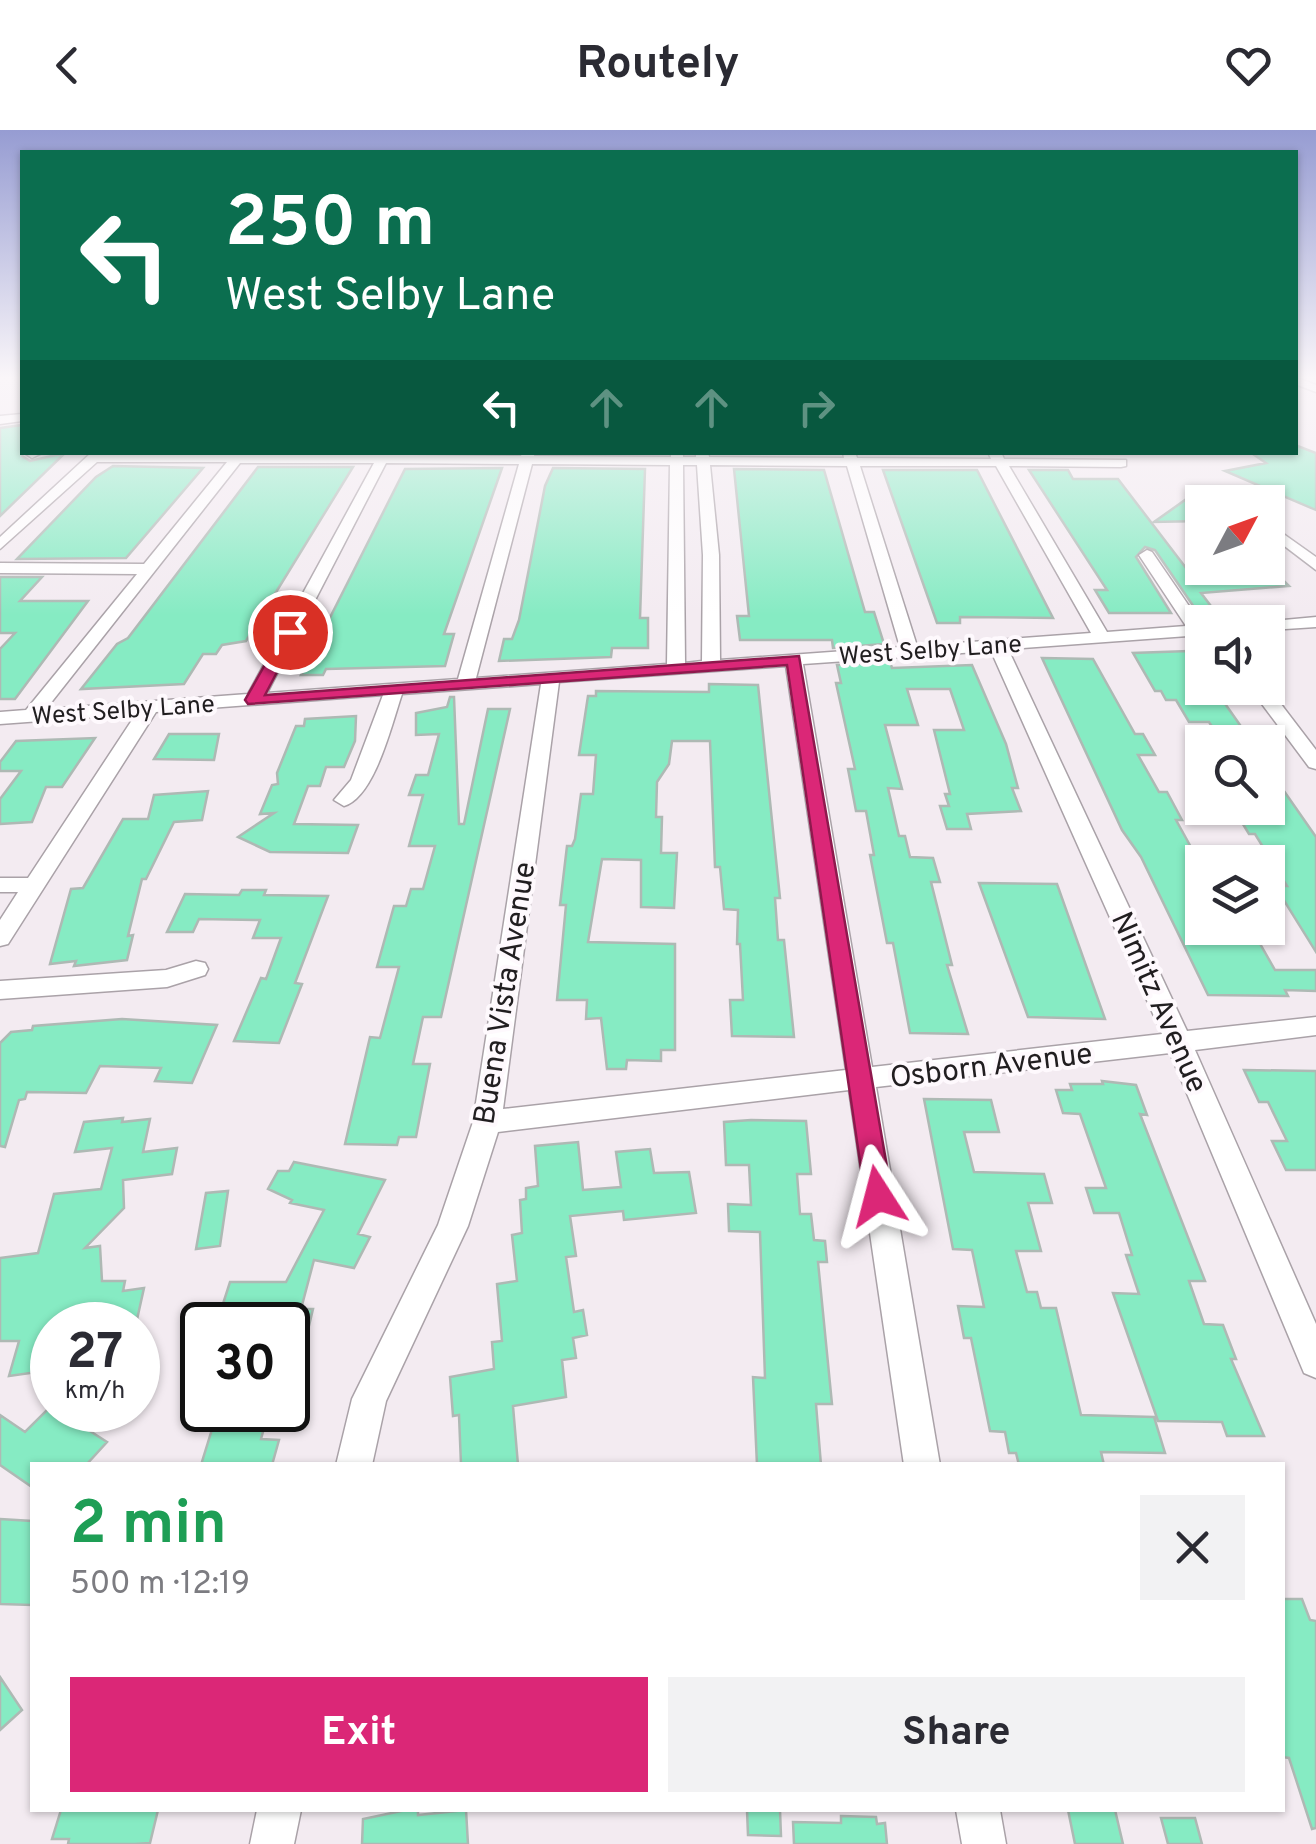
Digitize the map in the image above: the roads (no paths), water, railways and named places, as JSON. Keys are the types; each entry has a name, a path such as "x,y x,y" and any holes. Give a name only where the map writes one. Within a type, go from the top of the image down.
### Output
{"street":[{"path":"0,545 8,530 97,455 996,457 1121,462"},
{"path":"32,715 240,456"},
{"path":"254,700 384,456"},
{"path":"466,682 527,456"},
{"path":"676,666 677,457"},
{"path":"702,457 711,555 711,664"},
{"path":"851,457 910,650"},
{"path":"996,457 1102,637"},
{"path":"1285,540 1316,565"},
{"path":"1147,555 1185,609"},
{"path":"0,568 147,569"},
{"path":"1285,624 1316,622"},
{"name":"West Selby Lane","path":"0,718 1185,631"},
{"name":"Nimitz Avenue","path":"997,645 1179,1043 1316,1362"},
{"path":"794,660 922,1462"},
{"name":"Buena Vista Avenue","path":"355,1462 368,1399 453,1226 487,1122 551,678"},
{"path":"344,800 360,782 395,688"},
{"path":"1272,705 1316,763"},
{"path":"0,938 149,708"},
{"path":"0,886 35,884"},
{"path":"0,990 168,978 196,969"},
{"name":"Osborn Avenue","path":"487,1122 1316,1026"},
{"path":"272,1844 280,1812"},
{"path":"978,1812 984,1844"}]}
